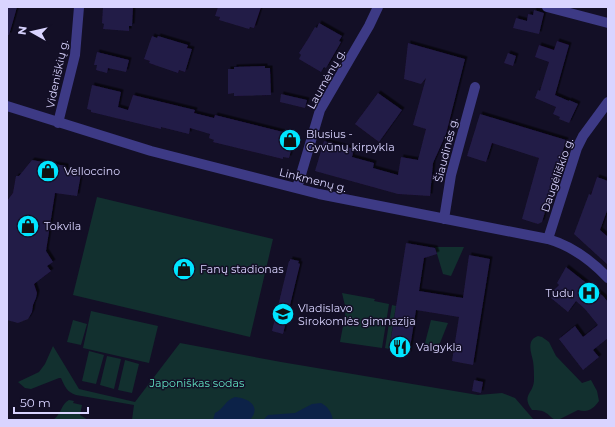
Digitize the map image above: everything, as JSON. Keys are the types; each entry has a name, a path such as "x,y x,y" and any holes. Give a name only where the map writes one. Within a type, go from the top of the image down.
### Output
{"street":[{"name":"Videniškių g.","path":"58,123 75,55 79,7"},
{"name":"Laumėnų g.","path":"297,188 320,110 369,26 378,7"},
{"path":"547,7 608,23"},
{"name":"Šiaudinės g.","path":"444,219 451,175 475,87"},
{"name":"Daugėliškio g.","path":"548,239 577,148 583,136 608,102"},
{"name":"Linkmenų g.","path":"7,106 151,151 319,194 548,239 570,247 582,254 608,278"}],"green space":[{"path":"97,197 273,239 250,337 73,295"},
{"path":"435,247 464,247 451,276 443,274"},
{"path":"342,293 375,299 374,301 389,304 382,348 340,342 346,310"},
{"path":"392,305 396,306 389,349 385,348"},
{"path":"91,311 158,326 149,363 83,348"},
{"path":"73,320 87,324 81,345 67,342"},
{"path":"431,320 448,323 436,353 425,343"},
{"path":"538,336 549,342 556,356 582,383 591,380 597,391 599,401 595,406 587,411 578,410 558,420 552,418 543,411 532,410 528,401 528,395 534,381 534,366 530,345 531,341"},
{"name":"Japoniškas sodas","path":"180,343 281,362 478,395 502,393 515,398 534,420 132,420 134,405 76,395 67,389 61,378 31,389 25,388 18,382 39,372 45,364 53,346 79,389 135,402"},
{"path":"89,351 104,355 96,384 82,381"},
{"path":"107,356 121,359 114,389 100,385"},
{"path":"125,360 139,364 132,393 118,390"},
{"path":"69,400 74,401 73,403 82,405 80,415 88,420 53,420 56,418 64,404"}],"water":[{"path":"235,397 249,401 254,407 255,411 250,420 213,420 215,413 229,400"},
{"path":"321,403 329,410 333,420 263,420 268,415 295,413 312,404"}],"building":[{"path":"7,7 17,7 9,35 7,35"},
{"path":"103,7 133,7 132,26 129,26 129,31 103,29"},
{"path":"218,7 261,7 254,28 250,27 249,29 219,20 220,17 215,16"},
{"path":"534,10 544,13 539,34 513,28 516,18 527,21 528,14 533,15"},
{"path":"319,23 342,36 339,41 341,42 326,68 324,67 321,72 299,59 301,55 299,53"},
{"path":"152,36 157,38 158,36 188,45 187,48 192,49 185,72 179,70 178,73 149,63 150,61 144,59"},
{"path":"557,41 569,45 555,95 578,104 569,123 559,119 560,117 553,114 556,107 535,98 538,90 540,91 549,62 535,57 539,45 554,50"},
{"path":"408,43 465,59 446,134 433,163 430,196 398,194 315,171 324,141 354,149 352,157 374,163 373,168 398,175 401,157 418,160 426,129 413,125 426,78 421,84 404,79"},
{"path":"97,52 129,60 126,72 108,68 107,73 96,70 97,65 94,65"},
{"path":"508,53 516,56 513,66 504,63"},
{"path":"265,66 265,68 270,68 271,95 234,96 234,93 228,94 228,69 234,69 234,67"},
{"path":"92,85 121,92 118,107 128,110 133,95 195,110 194,113 214,118 215,115 295,135 289,158 283,157 283,159 213,142 214,140 209,138 210,134 190,128 189,134 161,127 161,129 91,112 91,110 87,109"},
{"path":"378,93 402,110 379,142 355,124"},
{"path":"281,94 307,100 305,108 280,102"},
{"path":"480,114 566,140 542,222 538,224 522,219 539,158 492,143 486,162 467,156"},
{"name":"Tokvila","path":"32,160 66,166 66,171 81,174 77,196 55,193 46,251 53,262 47,266 51,271 34,284 37,293 32,312 28,319 18,323 7,320 7,201 13,193 16,176 19,176"},
{"path":"597,177 608,181 608,208 600,230 608,237 608,265 574,234"},
{"path":"406,243 435,248 437,254 424,258 419,291 463,298 469,255 490,259 473,365 452,361 459,317 416,310 409,354 389,351"},
{"path":"290,259 299,261 298,263 300,264 283,334 272,331"},
{"path":"566,267 603,296 608,302 608,338 593,350 599,357 583,370 559,339 575,326 583,337 598,325 585,309 576,301 568,312 551,298 556,292 554,290 559,285 557,283"},
{"path":"474,380 483,382 481,393 472,391"}],"place":[{"name":"Blusius - Gyvūnų kirpykla","path":"290,140"},
{"name":"Velloccino","path":"48,171"},
{"name":"Tokvila","path":"28,226"},
{"name":"Fanų stadionas","path":"184,269"},
{"name":"Tudu","path":"589,293"},
{"name":"Vladislavo Sirokomlės gimnazija","path":"283,314"},
{"name":"Valgykla","path":"400,347"}]}
